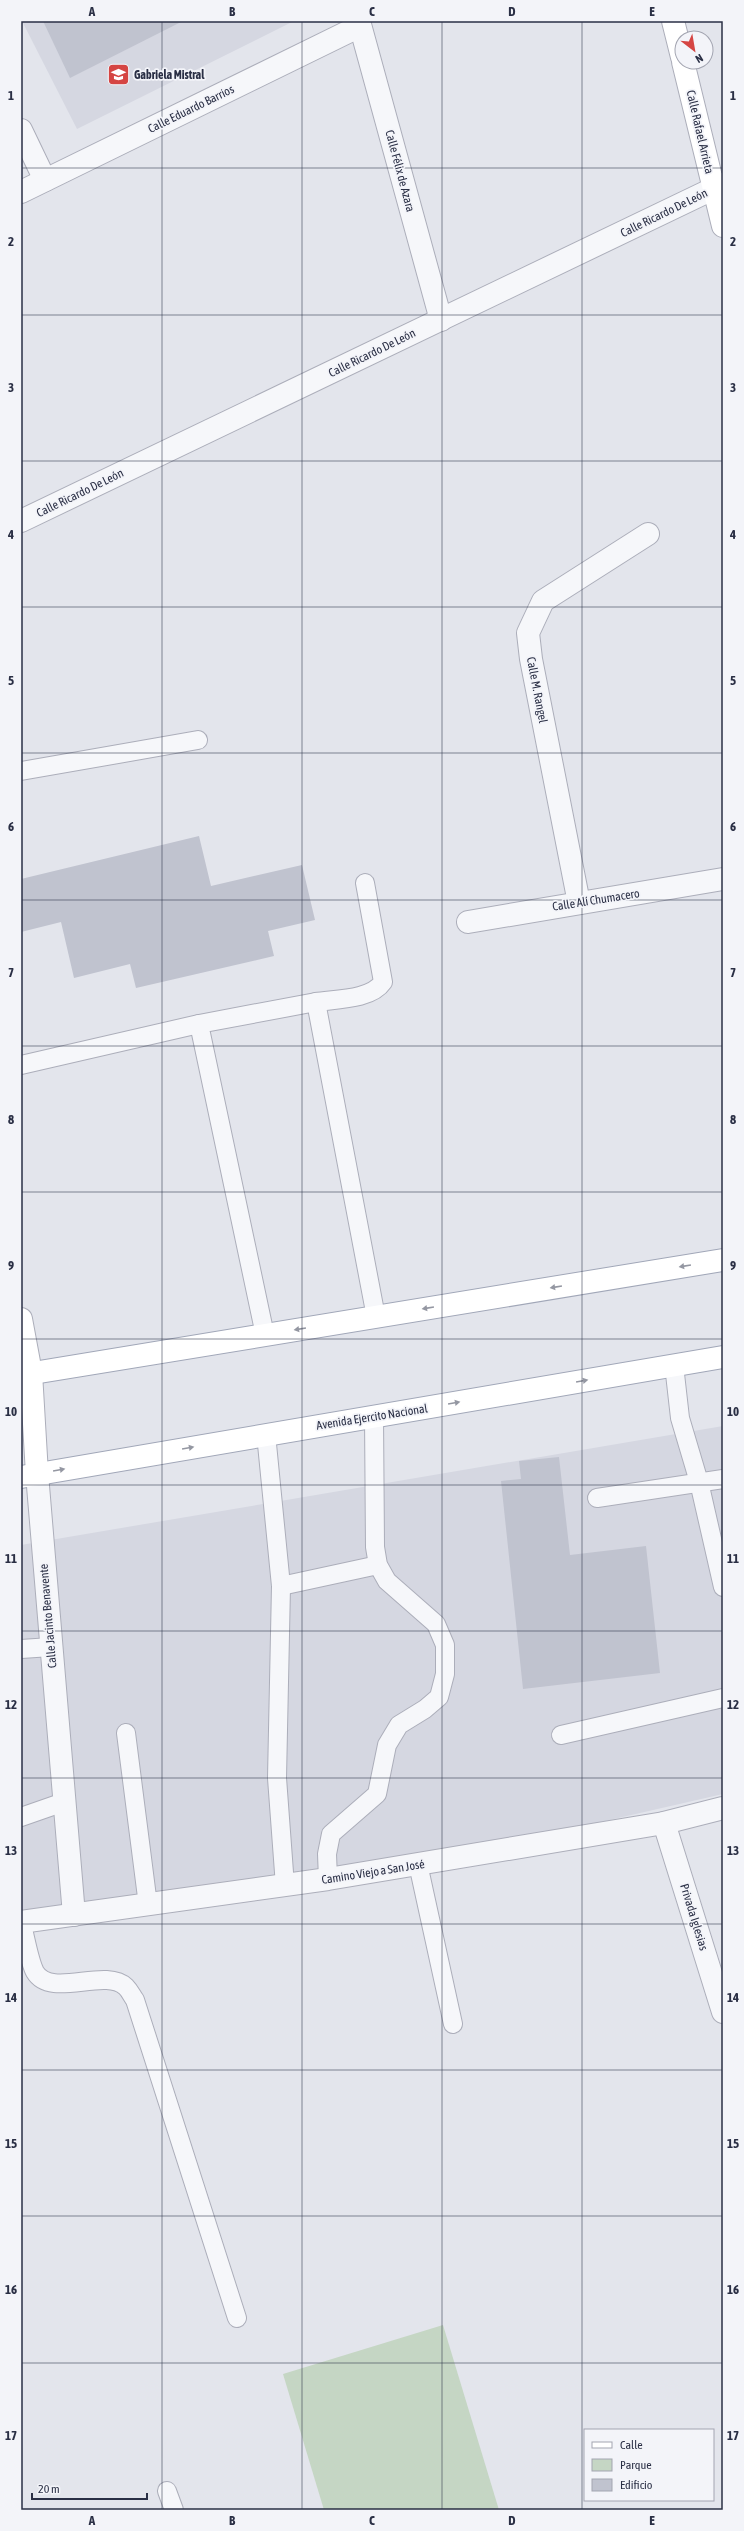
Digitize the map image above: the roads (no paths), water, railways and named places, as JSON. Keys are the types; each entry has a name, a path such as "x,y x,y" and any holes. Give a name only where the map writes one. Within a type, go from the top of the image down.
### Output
{"main road":[{"name":"Calle Rafael Arrieta","path":"685,70 718,186 723,226"},
{"path":"26,1374 723,1260"},
{"name":"Calle Jacinto Benavente","path":"21,1319 26,1374 29,1475"},
{"name":"Avenida Ejercito Nacional","path":"29,1475 723,1357"}],"street":[{"name":"Calle Eduardo Barrios","path":"21,192 360,23"},
{"name":"Calle Félix de Azara","path":"360,23 441,320"},
{"path":"21,130 45,180"},
{"name":"Calle Ricardo De León","path":"21,522 718,186"},
{"name":"Calle M. Rangel","path":"579,903 531,659 528,633 543,602 648,534"},
{"name":"Calle Alí Chumacero","path":"468,922 723,879"},
{"name":"Calle Jacinto Benavente","path":"29,1475 51,1647 74,1915"},
{"name":"Camino Viejo a San José","path":"21,1922 285,1886 664,1823 723,1808"},
{"name":"Privada Iglesias","path":"664,1823 723,2012"}],"lane":[{"path":"21,771 198,740"},
{"path":"21,1065 199,1024 366,994 375,990 383,982 365,883"},
{"path":"316,1002 376,1317"},
{"path":"199,1024 265,1335"},
{"path":"674,1365 680,1418 699,1482 723,1587"},
{"path":"328,1879 327,1854 331,1834 377,1794 387,1745 399,1725 425,1709 439,1697 445,1674 445,1645 436,1624 388,1581 378,1565 375,1547 374,1416"},
{"path":"266,1434 281,1586 276,1778 285,1886"},
{"path":"597,1498 723,1479"},
{"path":"281,1586 378,1565"},
{"path":"21,1649 51,1647"},
{"path":"561,1735 723,1698"},
{"path":"126,1733 148,1904"},
{"path":"21,1817 64,1802"},
{"path":"418,1864 453,2024"},
{"path":"21,1922 35,1972 44,1981 56,1983 110,1980 126,1986 135,2000 236,2318"},
{"path":"167,2491 174,2510"}],"place":[{"name":"Gabriela Mistral","path":"118,75"}]}
